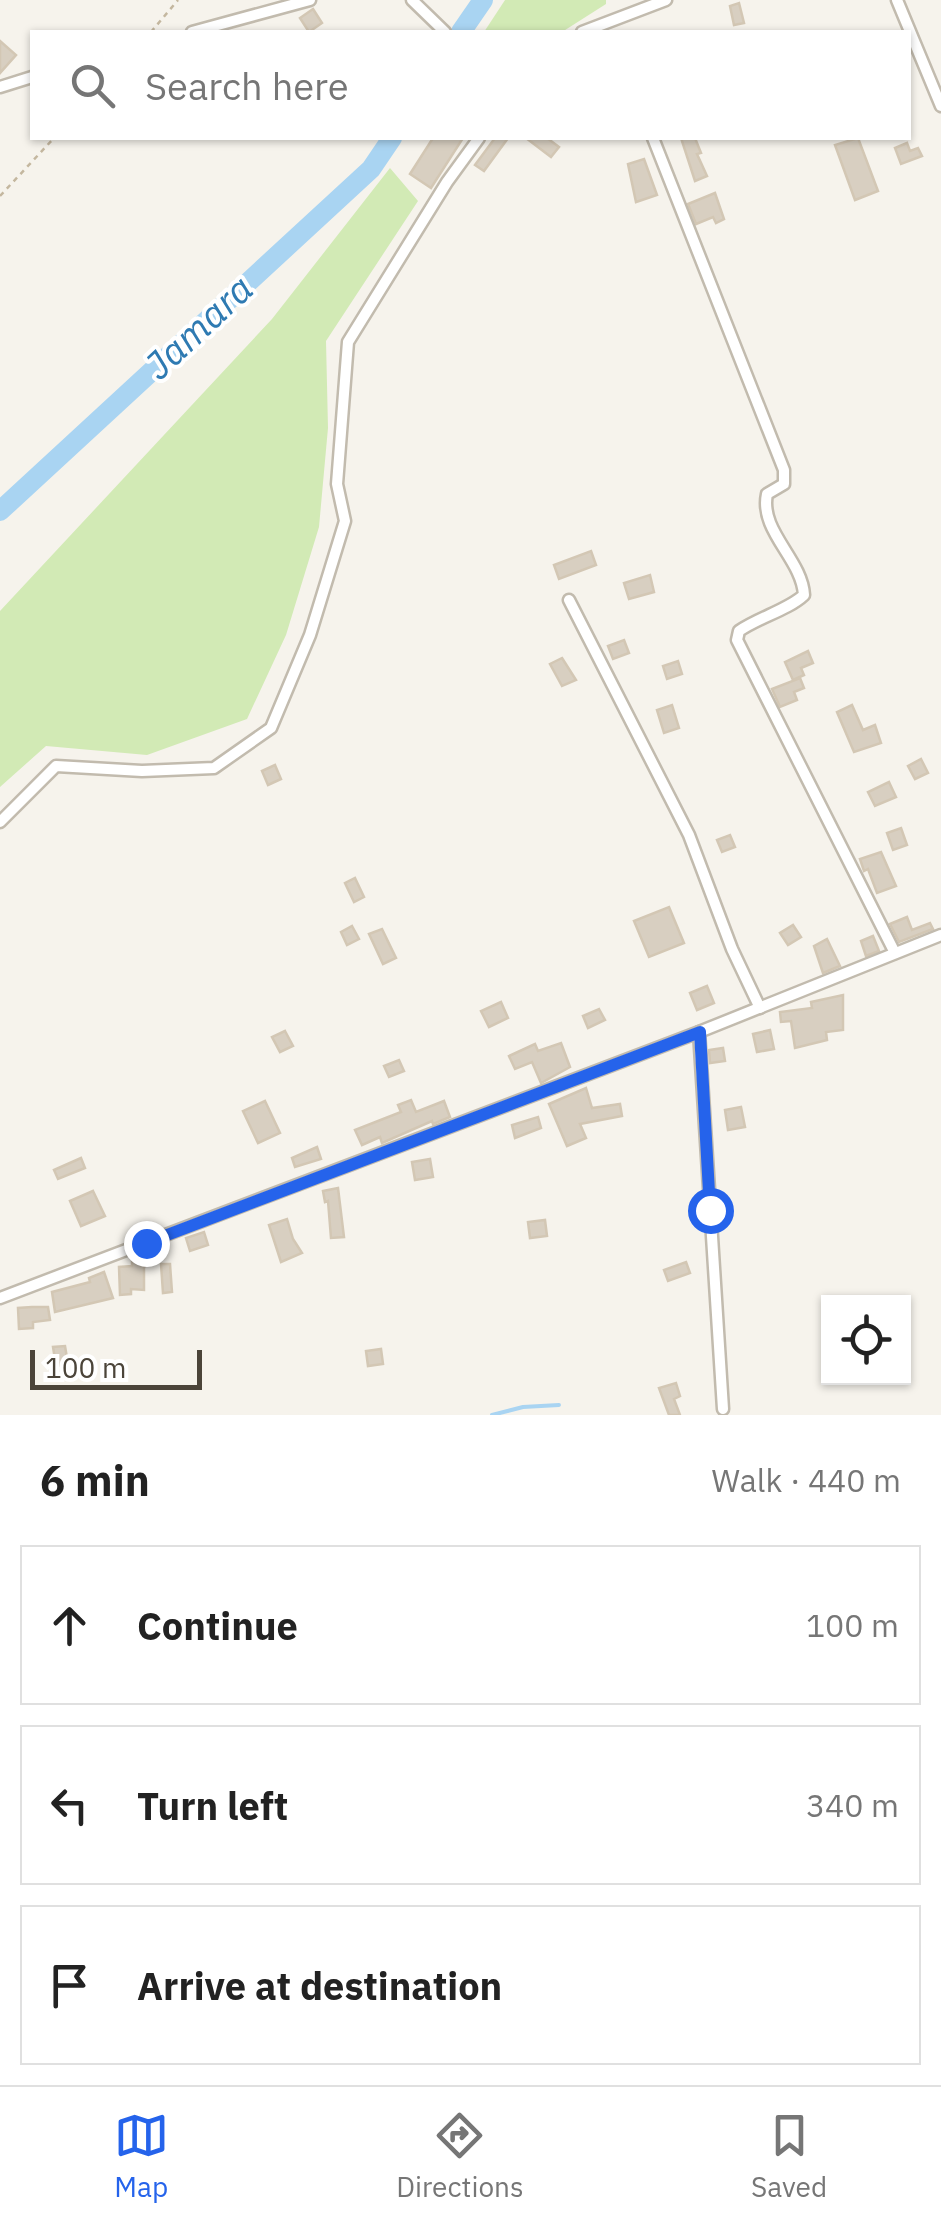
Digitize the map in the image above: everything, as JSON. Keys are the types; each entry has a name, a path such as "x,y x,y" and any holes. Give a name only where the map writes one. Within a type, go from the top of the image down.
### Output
{"street":[{"path":"199,30 310,0"},
{"path":"412,0 443,30"},
{"path":"586,30 666,0"},
{"path":"897,0 909,30"},
{"path":"610,19 614,30"},
{"path":"911,34 941,106"},
{"path":"0,87 30,78"},
{"path":"0,822 56,766 142,771 214,768 271,728 310,635 344,520 337,484 348,342 447,182 478,140"},
{"path":"654,140 784,470 786,480 767,494 766,514 803,580 804,594 794,604 763,615 739,631 737,640 895,953"},
{"path":"570,600 688,836 732,949 760,1008"},
{"path":"0,1298 700,1032 941,936"},
{"path":"700,1032 723,1409"}],"path":[{"path":"153,30 178,0"},
{"path":"0,196 52,140"}],"green space":[{"path":"505,0 606,0 606,4 565,30 485,30"},
{"path":"390,168 418,201 326,341 328,428 319,527 286,635 247,719 147,755 46,746 0,787 0,611 272,319"}],"building":[{"path":"739,3 744,23 734,25 730,6"},
{"path":"313,9 322,23 308,30 300,18"},
{"path":"0,41 16,55 0,73"},
{"path":"432,140 462,140 431,188 410,174"},
{"path":"494,140 507,140 484,171 475,165"},
{"path":"529,140 550,140 559,147 551,157"},
{"path":"682,140 696,140 701,153 697,154 707,176 695,181"},
{"path":"859,140 878,191 855,200 835,145"},
{"path":"907,143 910,151 918,148 922,156 901,164 895,148"},
{"path":"644,159 657,195 636,202 628,164"},
{"path":"715,193 724,219 716,223 713,217 696,224 688,204"},
{"path":"591,551 596,565 559,579 554,565"},
{"path":"650,575 654,592 629,599 624,583"},
{"path":"624,640 629,653 613,659 608,646"},
{"path":"808,651 813,663 801,668 804,675 793,680 785,662"},
{"path":"562,658 576,680 562,686 550,664"},
{"path":"678,661 682,674 667,679 663,666"},
{"path":"800,678 804,688 794,692 797,700 780,707 772,689"},
{"path":"672,705 679,728 664,733 657,710"},
{"path":"852,705 863,730 875,725 881,743 854,752 837,712"},
{"path":"921,759 928,773 915,779 908,766"},
{"path":"275,765 281,779 268,785 262,771"},
{"path":"889,782 896,797 875,806 868,792"},
{"path":"901,828 907,845 893,850 887,833"},
{"path":"730,835 735,847 722,852 717,840"},
{"path":"881,852 896,886 877,893 860,859"},
{"path":"355,878 364,897 354,902 345,883"},
{"path":"669,907 684,943 649,957 634,921"},
{"path":"907,917 912,930 930,923 933,929 899,942 890,924"},
{"path":"793,925 801,937 788,945 780,933"},
{"path":"352,926 359,939 347,945 341,932"},
{"path":"382,929 396,958 383,964 369,934"},
{"path":"873,936 879,951 866,956 861,941"},
{"path":"827,939 840,966 823,973 814,946"},
{"path":"707,986 714,1003 697,1010 690,993"},
{"path":"843,995 843,1030 826,1032 827,1040 795,1048 791,1021 781,1022 780,1012 812,1008 811,1002"},
{"path":"501,1002 508,1018 489,1027 481,1011"},
{"path":"599,1009 605,1020 588,1028 583,1016"},
{"path":"770,1030 774,1049 757,1052 753,1034"},
{"path":"285,1031 293,1046 280,1052 272,1037"},
{"path":"561,1043 570,1067 541,1083 532,1062 515,1069 509,1056 535,1044 538,1051"},
{"path":"723,1048 725,1061 710,1063 709,1050"},
{"path":"399,1060 404,1071 389,1077 384,1066"},
{"path":"586,1088 592,1108 620,1104 622,1116 580,1124 586,1138 567,1146 549,1104"},
{"path":"411,1100 416,1112 444,1101 450,1117 382,1143 380,1137 362,1145 355,1130 401,1112 398,1105"},
{"path":"265,1101 280,1133 258,1143 243,1111"},
{"path":"741,1107 745,1127 728,1130 725,1110"},
{"path":"538,1117 541,1128 515,1138 512,1125"},
{"path":"317,1147 321,1159 295,1167 292,1158"},
{"path":"81,1158 85,1168 58,1179 54,1170"},
{"path":"430,1159 433,1177 415,1180 412,1162"},
{"path":"338,1188 344,1237 331,1238 328,1201 325,1202 323,1191"},
{"path":"93,1191 105,1216 81,1226 70,1201"},
{"path":"287,1219 302,1253 281,1262 269,1225"},
{"path":"545,1220 547,1236 530,1238 528,1222"},
{"path":"204,1232 208,1245 190,1251 186,1238"},
{"path":"161,1258 144,1267 144,1290 131,1289 131,1294 120,1295 119,1267 132,1266 132,1260"},
{"path":"686,1262 690,1273 668,1281 664,1270"},
{"path":"161,1264 170,1264 172,1292 163,1293"},
{"path":"104,1272 113,1298 55,1312 52,1292 90,1282 89,1278"},
{"path":"48,1307 50,1320 19,1329 18,1308"},
{"path":"65,1346 68,1364 56,1366 53,1347"},
{"path":"381,1349 383,1364 368,1366 366,1351"},
{"path":"676,1383 680,1396 674,1399 680,1415 669,1415 659,1388"}],"waterway":[{"name":"Jamara","path":"462,30 483,0"},
{"name":"Jamara","path":"0,511 371,169 391,140"},
{"path":"492,1415 523,1407 559,1405"}],"route":[{"path":"146,1243 700,1032 710,1210"}]}
